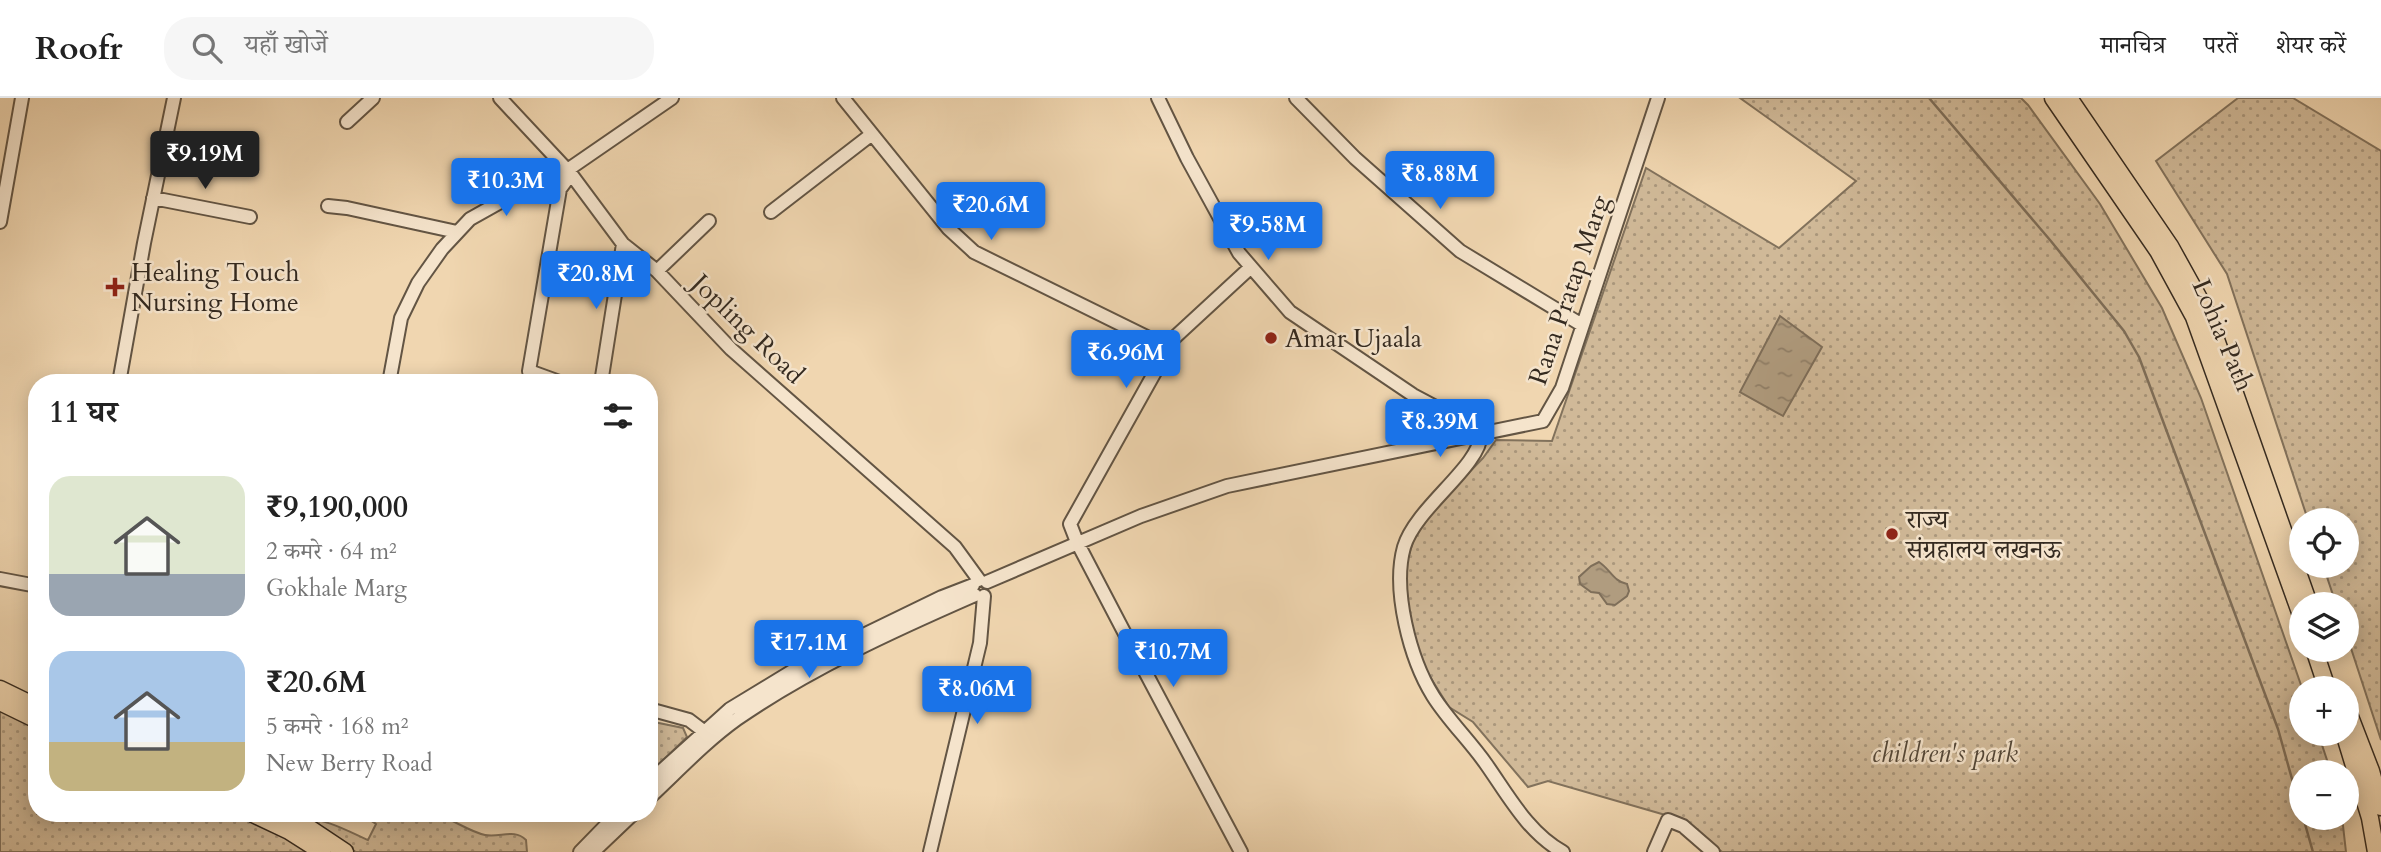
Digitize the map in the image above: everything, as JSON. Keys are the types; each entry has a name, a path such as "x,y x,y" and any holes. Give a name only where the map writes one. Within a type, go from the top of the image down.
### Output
{"main road":[{"name":"Lohia Path","path":"2053,98 2158,251 2194,317 2293,592"},
{"name":"Lohia Path","path":"2069,98 2170,246 2206,311 2305,592"},
{"path":"0,689 28,703"},
{"path":"0,702 28,716"},
{"path":"2359,740 2381,807"},
{"path":"2348,746 2370,818 2376,852"},
{"path":"270,822 322,852"},
{"path":"299,822 345,852"}],"street":[{"path":"0,222 22,98"},
{"path":"121,374 174,98"},
{"path":"347,122 373,98"},
{"name":"Jopling Road","path":"500,98 569,172 623,244 657,271 731,349 955,547 980,588"},
{"path":"391,374 401,318 418,283 442,249 470,219 511,196 569,172 671,98"},
{"path":"843,98 948,228 974,252 1169,348"},
{"path":"1158,98 1239,253 1290,312 1413,395 1481,434 1481,444 1472,458 1413,527 1404,548 1400,588 1405,622 1418,663 1433,696 1531,827 1563,852"},
{"path":"1296,98 1355,158 1460,251 1582,325"},
{"name":"Rana Pratap Marg","path":"658,775 709,735 809,674 980,588 1077,542 1141,516 1227,486 1543,421 1562,387 1658,98"},
{"path":"771,212 872,134"},
{"path":"537,374 529,371 560,189 569,172"},
{"path":"153,198 250,217"},
{"path":"328,206 457,232"},
{"path":"657,271 709,221"},
{"path":"602,374 623,244"},
{"path":"1241,852 1077,542 1070,524 1174,338 1251,267"},
{"path":"1413,395 1422,417 1421,431 1413,447"},
{"path":"0,579 28,584"},
{"path":"930,852 980,643 980,588"},
{"path":"658,711 689,720 709,735"},
{"name":"Rana Pratap Marg","path":"658,789 709,735"},
{"path":"1654,852 1668,820 1683,826 1713,852"},
{"path":"580,852 609,822"},
{"path":"593,852 625,822"}],"green space":[{"name":"children's park","path":"1740,98 2021,98 2028,105 2100,204 2162,308 2201,398 2289,651 2289,662 2293,662 2298,676 2289,676 2289,746 2322,746 2327,760 2289,760 2289,830 2343,830 2346,852 1722,852 1686,821 1548,781 1528,787 1473,722 1449,707 1425,669 1407,614 1407,562 1414,538 1426,517 1483,458 1496,440 1552,441 1646,168 1779,248 1856,181"},
{"path":"2238,98 2293,98 2381,151 2381,740 2356,662 2359,662 2359,592 2332,592 2327,578 2359,578 2359,508 2304,508 2227,274 2156,161"},
{"path":"0,709 28,721 28,822 258,822 274,829 309,852 0,852"},
{"path":"658,723 683,728 687,737 658,765"},
{"path":"308,822 325,822 368,840 376,824 373,822 455,822 485,835 521,836 526,840 527,852 356,852"}],"water":[{"path":"1780,316 1822,347 1783,416 1740,392"},
{"path":"1599,562 1619,581 1627,584 1627,596 1615,605 1607,604 1599,593 1591,592 1580,584 1579,577"}],"waterway":[{"path":"1929,98 2124,331 2139,357 2278,729 2289,768"},
{"path":"2307,830 2313,852"}],"place":[{"name":"Healing Touch Nursing Home","path":"115,287"},
{"name":"Amar Ujaala","path":"1271,338"},
{"name":"राज्य संग्रहालय लखनऊ","path":"1892,534"}]}
